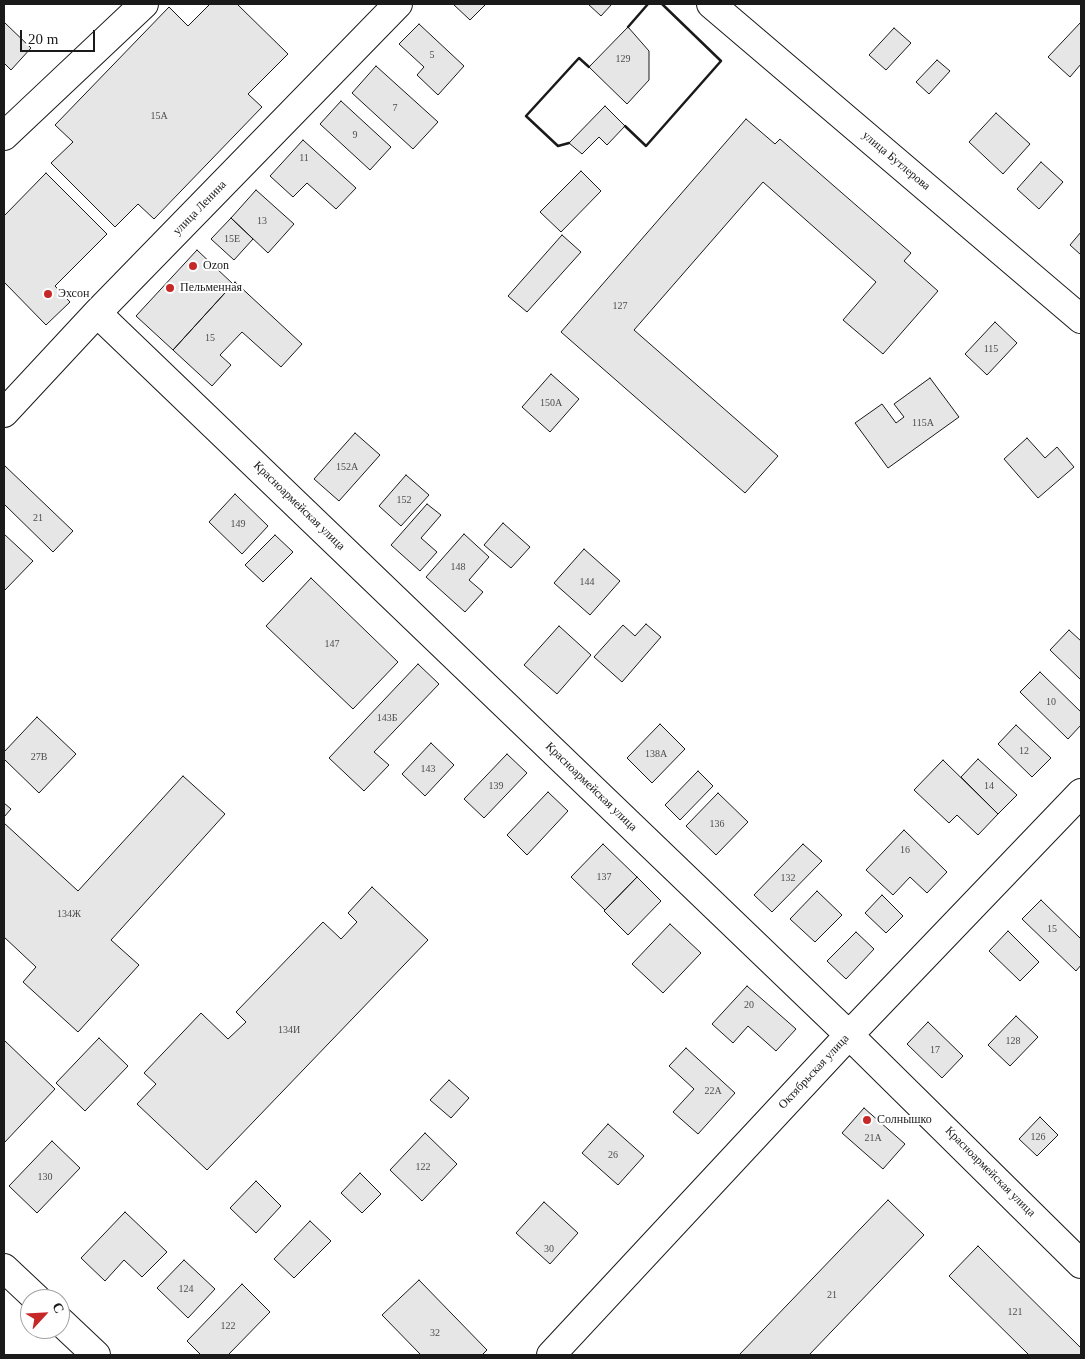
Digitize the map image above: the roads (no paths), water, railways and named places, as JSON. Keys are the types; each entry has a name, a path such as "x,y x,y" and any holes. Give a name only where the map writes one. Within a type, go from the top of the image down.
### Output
{"street":[{"path":"4,136 144,4"},
{"name":"улица Ленина","path":"4,414 97,313 398,4"},
{"name":"улица Бутлерова","path":"711,4 1081,319"},
{"name":"Красноармейская улица","path":"97,313 850,1035 1081,1264"},
{"name":"Октябрьская улица","path":"551,1355 850,1035 1081,793"},
{"path":"4,1268 26,1289"},
{"path":"70,1330 96,1355"}],"place":[{"name":"Ozon","path":"193,266"},
{"name":"Пельменная","path":"170,288"},
{"name":"Эхсон","path":"48,294"},
{"name":"Солнышко","path":"867,1120"}]}
